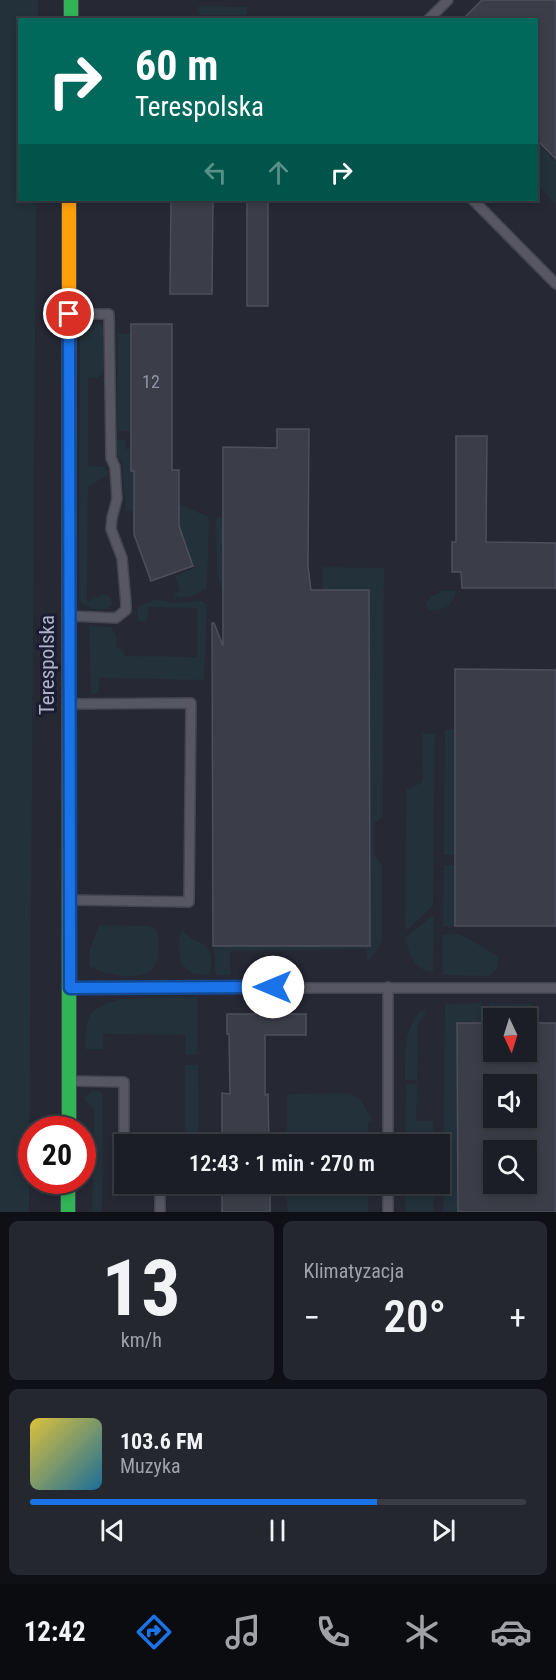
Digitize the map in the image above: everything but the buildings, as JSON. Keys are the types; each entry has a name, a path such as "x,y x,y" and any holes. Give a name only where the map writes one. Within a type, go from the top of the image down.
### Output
{"street":[{"path":"70,18 71,0"},
{"name":"Terespolska","path":"69,201 69,1116"},
{"path":"68,1194 68,1212"}],"lane":[{"path":"430,18 448,0"},
{"path":"474,201 556,284"},
{"path":"68,615 116,618 126,610 122,558 111,529 111,518 117,499 115,467 111,458 108,314 69,314"},
{"path":"69,704 191,703 189,902 70,900"},
{"path":"388,987 388,1134"},
{"path":"70,988 556,988"},
{"path":"70,1081 124,1082 124,1134"},
{"path":"160,1194 160,1212"},
{"path":"388,1194 388,1212"}],"shaded area":[{"path":"0,0 38,0 38,18 18,18 18,201 36,201 30,1116 18,1116 18,1194 29,1194 29,1212 0,1212"},
{"path":"198,6 247,7 246,15 200,15"},
{"path":"538,144 556,162 556,205 538,186"},
{"path":"94,322 102,325 104,330 103,374 97,378 88,377 88,466 105,467 108,472 106,476 88,487 87,602 105,594 110,597 113,604 108,609 92,609 79,600 80,334 84,327"},
{"path":"118,334 131,334 131,431 117,431"},
{"path":"117,440 125,440 125,449 131,449 131,471 134,471 134,512 126,511 122,463 117,459"},
{"path":"179,504 209,517 207,588 186,597 173,595 180,591 175,576 194,568 179,526"},
{"path":"223,517 306,591 222,591 217,571 216,518"},
{"path":"323,567 384,568 383,817 374,823 374,854 382,865 382,939 379,948 367,963 367,949 230,951 230,975 215,975 215,956 212,946 370,946 369,591 323,590"},
{"path":"442,591 456,591 453,601 447,607 429,610 426,604 431,597"},
{"path":"156,599 175,603 201,601 207,604 204,680 100,678 98,693 91,694 89,626 111,627 116,635 116,647 123,651 124,656 197,657 197,608 148,607 148,617 145,621 138,621 137,609"},
{"path":"445,730 455,730 455,855 444,855"},
{"path":"422,734 435,734 433,906 408,929 405,929 406,790 423,782"},
{"path":"444,865 455,865 455,926 443,927"},
{"path":"434,914 433,972 421,969 413,961 405,938"},
{"path":"99,925 148,926 155,929 159,939 159,951 152,970 139,976 121,976 89,966 90,949"},
{"path":"183,931 192,939 206,945 211,955 210,975 193,974 180,963 179,937"},
{"path":"460,934 498,956 497,968 492,974 489,976 443,975 443,935"},
{"path":"197,997 197,1055 186,1055 185,1035 103,1034 103,1049 85,1049 87,1021 90,1015 101,1006 121,999"},
{"path":"482,1003 481,1023 457,1023 458,1212 443,1212 443,1194 450,1194 450,1134 444,1134 445,1004"},
{"path":"489,1003 532,1004 535,1008 489,1008"},
{"path":"422,1010 426,1013 418,1024 417,1080 405,1080 405,1052 408,1034 411,1025"},
{"path":"185,1065 198,1065 199,1134 185,1134"},
{"path":"406,1084 417,1084 416,1121 433,1121 433,1134 405,1134"},
{"path":"92,1091 100,1091 103,1095 102,1212 92,1212 92,1194 96,1194 96,1116 94,1116 94,1109 83,1098"},
{"path":"349,1093 362,1101 372,1121 368,1121 368,1134 287,1134 287,1094"},
{"path":"287,1194 368,1194 368,1212 289,1212"},
{"path":"405,1194 433,1194 433,1212 405,1212"}],"traffic: fast":[{"path":"71,0 71,18"},
{"path":"69,334 69,1116"},
{"path":"68,1194 68,1212"}],"traffic: slow":[{"path":"69,201 69,334"}],"route":[{"path":"69,314 70,988 273,987"}]}
